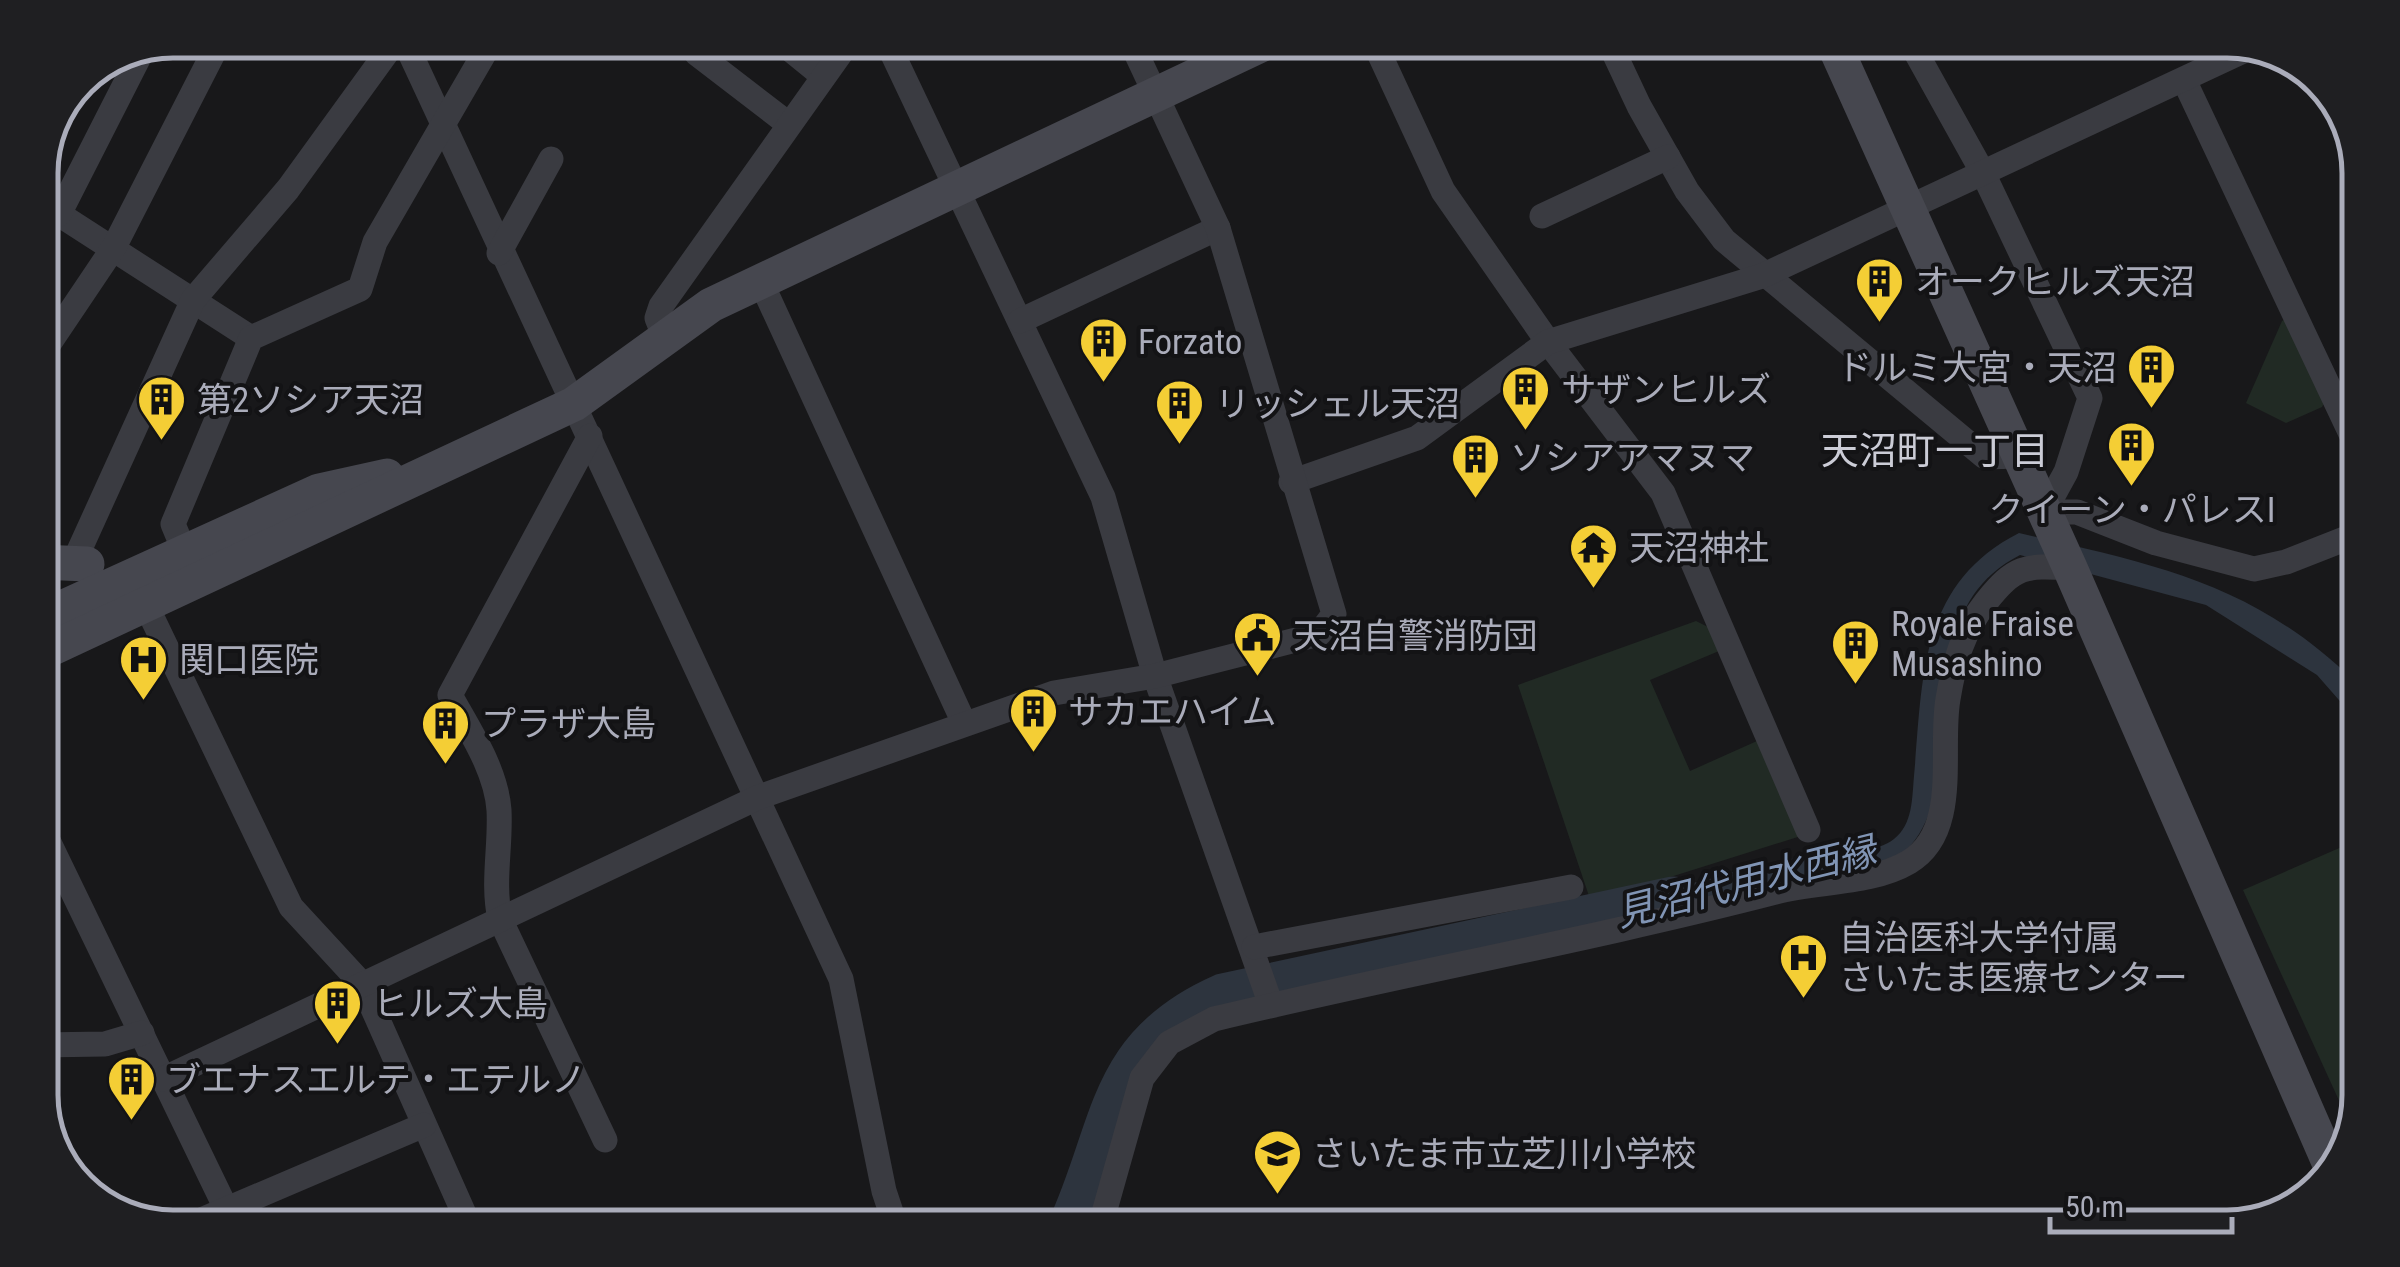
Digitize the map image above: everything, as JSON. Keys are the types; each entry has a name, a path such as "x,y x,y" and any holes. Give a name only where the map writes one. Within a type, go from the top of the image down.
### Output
{"street":[{"path":"58,330 114,247 211,58"},
{"path":"67,563 194,300 288,190 383,58"},
{"path":"411,58 441,129 590,436 841,979 890,1210"},
{"path":"185,552 173,524 252,338 360,289 375,242 482,58"},
{"path":"703,58 787,122"},
{"path":"801,58 824,76"},
{"path":"665,338 657,318 661,306 787,122 837,58"},
{"path":"895,58 1104,498 1155,676 1272,1005"},
{"path":"162,1079 759,797 1054,694 1155,676 1319,634 1334,614 1291,482 1218,228 1139,58"},
{"path":"58,646 574,404 711,305 1234,58"},
{"path":"1381,58 1443,191 1548,342 1663,492 1808,830"},
{"path":"1617,58 1668,157 1724,240 1762,276 1985,457 2019,456"},
{"path":"1840,58 2071,571 2325,1154"},
{"path":"1919,58 1984,173 2090,398 2047,518"},
{"path":"1291,482 1417,438 1548,342 1762,276 1909,211 2229,58"},
{"path":"58,194 133,65"},
{"path":"2184,80 2342,416"},
{"path":"1542,216 1668,157"},
{"path":"499,253 551,159"},
{"path":"58,213 252,338"},
{"path":"1020,321 1218,228"},
{"path":"761,282 964,723"},
{"path":"590,436 450,694 486,763 499,808 494,894 500,919 605,1140"},
{"path":"58,610 319,491 446,463"},
{"path":"2047,518 2077,512 2156,544 2254,568 2286,562 2342,540"},
{"path":"1105,1210 1136,1095 1151,1066 1169,1043 1214,1018 1632,930 1801,886 1878,874 1910,862 1928,844 1942,817 1948,700 1965,629 2009,574 2032,566 2071,571"},
{"path":"146,605 291,907 362,984 462,1210"},
{"path":"58,861 226,1210"},
{"path":"1254,950 1571,887"},
{"path":"58,1044 105,1044 142,1033"},
{"path":"247,1210 424,1124"}],"shaded area":[{"path":"2287,318 2325,401 2322,407 2286,423 2246,403 2282,321"},
{"path":"1696,621 1710,628 1719,651 1650,680 1690,771 1757,741 1804,835 1591,902 1518,685"},
{"path":"2342,847 2342,1107 2243,890"}],"water":[{"path":"2019,533 2113,555 2198,582 2278,620 2316,647 2342,670 2342,703 2317,675 2206,605 2020,555 1982,584 1960,620 1949,661 1936,791 1922,828 1897,859 1619,925 1615,907 1747,868 1871,849 1887,844 1900,833 1913,793 1920,703 1932,636 1944,606 1986,554"}],"waterway":[{"name":"見沼代用水西縁","path":"1077,1210 1120,1093 1136,1065 1185,1016 1223,996 1673,899"}],"place":[{"name":"オークヒルズ天沼","path":"1880,324"},
{"name":"Forzato","path":"1103,384"},
{"name":"ドルミ大宮・天沼","path":"2152,410"},
{"name":"サザンヒルズ","path":"1526,432"},
{"name":"第2ソシア天沼","path":"162,442"},
{"name":"リッシェル天沼","path":"1180,446"},
{"name":"クイーン・パレスI","path":"2132,488"},
{"name":"ソシアアマヌマ","path":"1475,500"},
{"name":"天沼神社","path":"1594,590"},
{"name":"天沼自警消防団","path":"1258,678"},
{"name":"Royale Fraise Musashino","path":"1856,686"},
{"name":"関口医院","path":"144,702"},
{"name":"サカエハイム","path":"1033,754"},
{"name":"プラザ大島","path":"446,766"},
{"name":"自治医科大学付属 さいたま医療センター","path":"1804,1000"},
{"name":"ヒルズ大島","path":"338,1046"},
{"name":"ブエナスエルテ・エテルノ","path":"131,1122"},
{"name":"さいたま市立芝川小学校","path":"1277,1196"}],"district":[{"name":"天沼町一丁目","path":"1935,451"}]}
